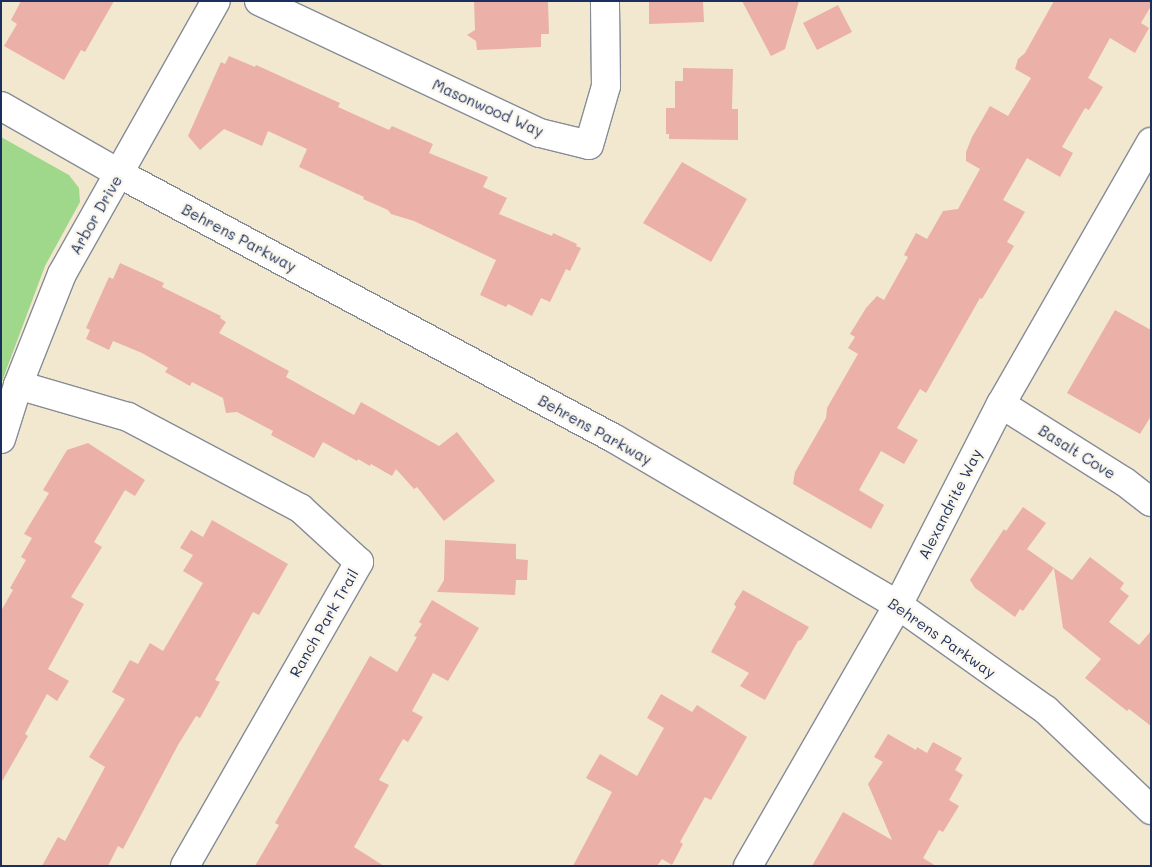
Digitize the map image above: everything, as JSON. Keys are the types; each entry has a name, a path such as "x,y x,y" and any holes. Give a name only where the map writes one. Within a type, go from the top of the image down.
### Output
{"street":[{"name":"Arbor Drive","path":"1,439 18,385 62,274 216,1"},
{"name":"Masonwood Way","path":"259,1 540,133 589,145 606,86 605,1"},
{"name":"Behrens Parkway","path":"1,106 120,174 615,439 898,606 1046,710 1151,810"},
{"name":"Alexandrite Way","path":"748,866 898,606 1001,404 1151,142"},
{"name":"Ranch Park Trail","path":"18,385 128,417 300,508 359,562 184,866"},
{"name":"Basalt Cove","path":"1001,404 1125,482 1151,502"}],"green space":[{"path":"1,137 69,175 79,188 80,202 45,266 1,384"}],"building":[{"path":"21,1 114,1 85,52 81,50 64,80 4,46 17,24 11,20"},
{"path":"474,1 548,1 549,34 541,34 541,47 477,50 476,41 467,35 475,30"},
{"path":"649,1 703,1 704,22 649,24"},
{"path":"742,1 799,1 785,49 771,56"},
{"path":"1054,1 1151,1 1151,6 1141,23 1149,28 1135,53 1110,38 1088,78 1103,87 1089,110 1085,108 1062,147 1073,153 1060,177 1027,158 1003,200 1025,212 1007,242 1014,246 982,299 980,298 926,393 920,389 897,428 918,440 904,464 881,451 859,490 884,505 871,529 793,484 795,472 826,418 827,408 858,354 848,348 855,337 850,334 866,308 877,296 884,300 908,257 904,255 916,233 927,239 943,211 958,209 980,169 966,161 966,152 972,137 990,106 1008,116 1031,78 1015,69 1018,59 1025,53"},
{"path":"838,5 852,32 817,50 803,23"},
{"path":"229,56 255,67 256,65 340,103 338,107 389,130 392,126 433,144 429,153 488,177 483,187 507,198 499,214 552,236 553,233 577,244 576,246 581,248 570,271 566,269 550,302 541,298 532,316 508,304 506,307 480,295 496,260 414,221 391,214 388,210 363,199 364,197 299,167 307,149 268,131 262,146 224,129 200,150 188,136 221,62 225,64"},
{"path":"683,68 733,69 732,109 738,109 738,140 669,139 669,134 666,134 666,108 675,108 675,81 683,81"},
{"path":"682,162 747,199 711,262 643,223"},
{"path":"120,263 164,283 162,287 221,316 220,318 226,322 219,333 289,371 286,377 354,415 361,402 439,446 457,432 495,481 444,521 417,487 414,489 396,469 392,476 371,464 370,466 358,459 357,461 323,442 314,458 271,435 273,431 237,412 226,413 223,398 192,382 190,386 165,372 168,368 142,353 113,341 109,350 86,339 90,330 86,328 109,277 113,279"},
{"path":"1115,310 1151,330 1151,416 1140,434 1067,393"},
{"path":"88,443 145,480 135,496 125,490 94,542 102,547 71,597 84,604 48,669 69,681 57,701 47,694 25,734 28,736 1,783 1,611 13,590 10,588 26,560 21,557 32,538 24,534 49,493 43,490 67,450"},
{"path":"1023,507 1046,523 1027,549 1054,568 1023,611 1020,609 1015,617 975,588 970,580 1004,529 1006,531"},
{"path":"212,520 288,564 259,615 253,612 215,680 220,682 200,718 196,716 178,745 123,849 118,846 108,866 42,866 58,837 65,841 105,767 89,757 125,699 112,692 130,660 138,664 150,643 163,651 203,583 183,571 193,555 180,548 191,530 203,537"},
{"path":"445,540 516,544 516,559 528,560 527,580 516,580 515,595 437,592 444,580"},
{"path":"1090,557 1124,583 1120,589 1129,596 1109,622 1139,645 1151,631 1151,726 1129,709 1127,711 1085,678 1101,659 1063,628 1054,568 1072,580"},
{"path":"743,590 809,627 801,640 798,641 765,700 740,686 749,673 711,652 736,607 734,604"},
{"path":"432,600 479,628 448,681 433,673 412,711 423,717 408,742 403,739 379,780 389,785 354,847 384,866 255,866 279,825 275,823 370,656 397,672 417,637 414,636 422,624 419,622"},
{"path":"661,694 692,712 697,705 747,737 711,800 705,797 680,842 683,844 672,865 662,859 657,866 573,866 612,792 586,778 600,754 637,776 664,728 647,718"},
{"path":"888,734 916,750 917,747 927,753 933,742 962,758 955,770 963,775 949,800 959,806 943,832 939,830 923,858 936,866 812,866 843,812 892,840 868,784 883,762 874,757"}]}
